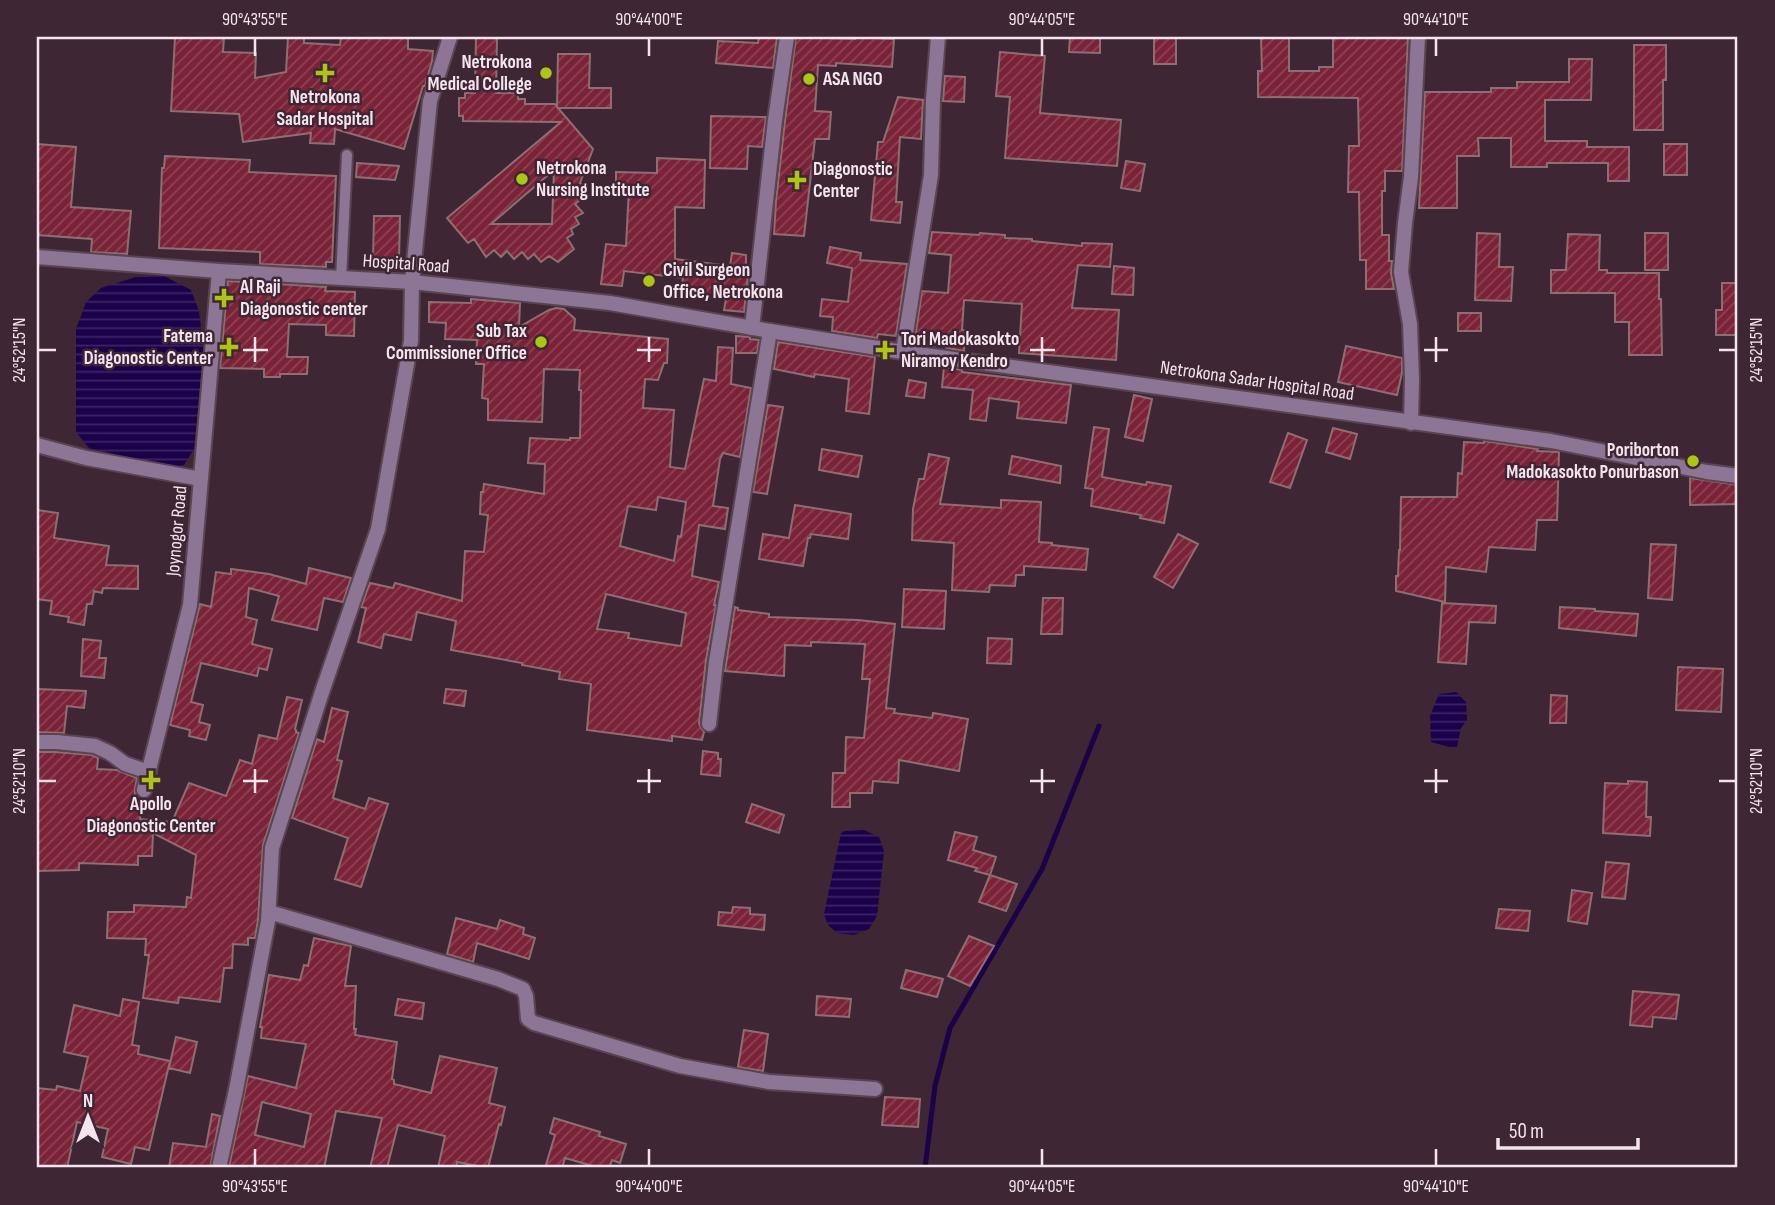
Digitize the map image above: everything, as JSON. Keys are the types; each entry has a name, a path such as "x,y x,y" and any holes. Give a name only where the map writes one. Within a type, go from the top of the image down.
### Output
{"street":[{"path":"219,1168 269,912 272,848 378,529 411,341 412,282 430,101 450,37"},
{"path":"752,328 787,37"},
{"path":"903,352 931,176 938,37"},
{"path":"1411,423 1410,324 1401,272 1412,177 1418,37"},
{"name":"Hospital Road","path":"37,257 412,282 610,303 770,331"},
{"name":"Joynogor Road","path":"144,790 190,605 219,271"},
{"path":"709,724 716,662 770,331"},
{"name":"Netrokona Sadar Hospital Road","path":"770,331 903,352 1551,441 1738,476"},
{"path":"37,445 86,458 201,479"},
{"path":"37,743 95,746 125,764 149,772"},
{"path":"269,912 498,979 523,989 528,1019 534,1023 680,1066 769,1082 875,1089"}],"lane":[{"path":"341,279 347,155"}],"shaded area":[{"path":"164,276 191,290 199,311 204,352 194,449 184,465 167,468 89,448 76,432 76,329 86,302 101,288 136,277"},
{"path":"1456,692 1466,702 1467,720 1461,728 1457,747 1431,742 1430,716 1439,694"},
{"path":"864,830 879,837 884,851 877,916 869,929 854,935 837,933 828,925 824,914 841,833"}],"building":[{"path":"175,37 224,37 223,52 256,53 255,78 286,72 288,37 304,37 304,43 340,45 341,37 408,37 408,49 433,51 425,86 404,149 335,129 334,144 310,143 311,133 243,142 239,114 171,111"},
{"path":"476,37 497,37 496,93 518,93 518,99 525,99 525,104 555,104 557,107 558,54 590,54 589,88 611,88 611,108 558,108 593,149 580,183 582,185 575,191 581,199 575,204 583,213 575,217 579,224 571,229 573,234 567,238 574,249 558,262 549,256 541,262 534,254 528,259 522,252 514,259 507,251 501,257 494,250 486,257 474,239 468,243 447,218 561,122 463,121 463,116 459,116 459,98 465,98 465,93 475,93","holes":["554,170 552,224 491,224"]},
{"path":"759,37 777,37 773,68 716,63 718,41 758,43"},
{"path":"796,37 894,39 892,67 836,63 836,66 818,65 815,111 831,112 829,139 815,139 804,236 774,234"},
{"path":"1070,37 1100,37 1100,53 1069,52"},
{"path":"1154,37 1176,37 1176,64 1154,64"},
{"path":"1261,37 1289,37 1289,71 1319,71 1319,67 1333,67 1333,37 1408,37 1402,171 1385,171 1385,191 1382,191 1382,235 1389,235 1389,261 1392,261 1394,289 1366,289 1366,260 1360,260 1359,192 1348,192 1349,146 1359,146 1358,98 1258,97 1258,71 1262,71"},
{"path":"1634,45 1666,45 1663,130 1634,130"},
{"path":"1000,52 1045,56 1040,113 1121,120 1117,166 1005,158 1010,97 996,96"},
{"path":"1569,59 1592,59 1591,100 1545,100 1545,141 1587,141 1587,147 1629,147 1629,181 1608,181 1608,163 1547,163 1547,167 1511,167 1511,138 1478,138 1479,156 1457,156 1457,208 1419,208 1425,92 1491,92 1491,88 1517,88 1517,82 1569,82"},
{"path":"945,76 965,77 964,102 943,101"},
{"path":"898,97 923,100 921,139 900,137 896,202 902,202 900,223 871,220 878,142 883,142"},
{"path":"711,116 766,117 762,147 748,146 747,169 710,168"},
{"path":"37,144 76,147 71,207 131,211 127,254 91,252 92,239 37,235"},
{"path":"1664,144 1687,144 1687,175 1664,175"},
{"path":"165,156 250,160 249,172 336,176 332,262 326,262 326,267 260,264 260,252 159,248 162,168"},
{"path":"657,158 705,160 704,208 675,207 675,259 730,266 732,253 746,255 746,265 749,265 744,312 724,310 726,299 681,294 683,278 624,271 622,286 601,284 606,244 626,246 629,188 616,188 616,172 657,173"},
{"path":"1126,161 1145,164 1140,191 1121,188"},
{"path":"357,163 399,166 395,180 356,177"},
{"path":"374,216 400,216 399,260 373,259"},
{"path":"932,232 1005,235 1005,238 1082,246 1082,243 1112,244 1110,267 1078,265 1072,308 1119,310 1116,360 1019,353 1022,304 964,300 964,351 945,346 916,344 922,291 948,293 951,255 929,253"},
{"path":"1477,233 1500,234 1499,267 1513,267 1511,301 1475,300"},
{"path":"1645,233 1668,233 1668,270 1645,270"},
{"path":"1568,234 1600,235 1599,270 1607,270 1607,273 1659,273 1662,355 1629,355 1629,322 1615,322 1615,293 1551,293 1551,270 1566,270"},
{"path":"830,247 861,253 860,260 907,264 896,336 878,334 877,338 832,331 833,317 820,316 822,299 848,302 852,268 827,263"},
{"path":"1114,266 1134,268 1133,295 1112,294"},
{"path":"228,281 326,287 325,291 355,292 354,336 326,335 326,325 289,324 287,357 308,357 307,374 264,377 264,369 220,368"},
{"path":"1722,283 1738,283 1738,335 1716,335 1716,310 1722,310"},
{"path":"471,299 520,303 519,327 556,308 564,309 575,319 574,330 668,339 667,363 664,363 658,380 645,379 643,408 674,410 670,467 685,469 704,379 716,381 718,347 733,348 731,384 751,388 740,457 723,453 720,459 713,506 728,508 725,529 699,525 692,576 719,582 699,723 704,732 702,740 672,736 672,741 587,730 591,684 559,679 560,672 451,650 456,621 417,612 411,640 384,634 381,648 358,642 366,608 361,607 370,583 393,588 395,583 462,601 465,551 484,552 488,515 480,514 484,484 544,494 545,464 528,463 530,438 580,438 580,370 544,369 542,422 488,420 488,399 482,398 484,364 476,364 477,340 445,339 446,323 429,322 429,302 471,303","holes":["658,497 686,502 674,561 620,546 628,506 656,510","606,594 686,613 681,646 628,638 629,633 597,629"]},
{"path":"1458,313 1481,313 1481,331 1458,331"},
{"path":"736,336 759,340 757,353 736,353"},
{"path":"778,342 875,357 869,414 846,411 849,379 815,374 814,377 774,369"},
{"path":"1346,346 1402,358 1397,395 1338,382"},
{"path":"944,367 962,372 1071,385 1066,423 1017,418 1019,402 989,398 986,421 970,419 973,390 942,387"},
{"path":"909,380 926,383 924,398 906,396"},
{"path":"1134,395 1152,399 1143,441 1125,437"},
{"path":"768,405 783,407 767,494 753,492"},
{"path":"1094,427 1109,429 1102,477 1146,485 1147,482 1171,486 1164,523 1140,518 1141,515 1091,506 1093,489 1085,488"},
{"path":"1333,428 1357,434 1350,459 1326,452"},
{"path":"1288,433 1307,440 1290,488 1270,482"},
{"path":"1484,441 1538,449 1537,451 1559,452 1557,520 1537,520 1535,550 1489,547 1486,572 1446,567 1445,602 1396,591 1401,497 1457,497 1464,442"},
{"path":"822,449 862,456 858,477 819,470"},
{"path":"929,454 949,458 940,504 1001,508 1001,500 1041,502 1039,542 1088,549 1086,570 1024,566 1024,575 1016,575 1015,586 990,585 989,592 952,590 954,543 912,540 913,509 919,479 924,479"},
{"path":"1012,456 1061,466 1060,483 1009,474"},
{"path":"1690,478 1738,485 1738,504 1690,505"},
{"path":"795,505 851,514 848,539 811,534 803,566 759,559 763,534 789,538"},
{"path":"37,510 58,513 54,538 109,546 106,565 138,566 138,589 103,588 102,593 94,591 92,604 87,604 84,625 68,622 69,617 50,614 52,601 37,599"},
{"path":"1178,534 1198,544 1173,588 1154,577"},
{"path":"1651,544 1676,545 1672,600 1648,598"},
{"path":"309,568 351,578 343,602 324,598 317,630 272,620 279,596 249,588 246,617 257,620 252,644 272,649 267,670 259,668 257,676 201,663 191,702 203,705 199,722 210,725 206,740 189,736 190,730 170,725 200,604 211,607 216,572 231,574 231,569 269,574 306,584"},
{"path":"904,589 946,591 944,629 902,627"},
{"path":"1043,598 1063,598 1062,634 1041,634"},
{"path":"1442,603 1496,606 1495,623 1469,622 1466,664 1438,662"},
{"path":"735,607 738,610 769,614 769,617 895,624 886,708 895,709 894,713 932,718 933,713 968,719 959,771 899,760 898,783 873,781 872,793 850,793 850,807 832,807 833,773 845,773 846,737 864,738 870,679 862,679 865,644 811,642 811,646 785,645 784,676 725,671"},
{"path":"1560,607 1638,614 1636,636 1559,628"},
{"path":"988,638 1012,639 1011,664 987,663"},
{"path":"83,639 101,641 99,658 106,658 104,678 81,676"},
{"path":"1678,667 1723,669 1721,712 1676,710"},
{"path":"37,689 86,691 84,708 67,706 64,733 37,732"},
{"path":"446,689 466,691 464,706 444,703"},
{"path":"1551,695 1567,696 1566,723 1550,723"},
{"path":"287,697 302,700 295,729 299,733 263,845 255,938 248,938 248,945 233,944 232,968 224,968 220,1002 179,997 178,1003 143,998 149,955 145,955 146,939 107,938 108,912 134,912 134,905 186,907 187,897 191,898 196,855 153,833 152,856 138,856 138,865 79,863 79,870 37,871 37,752 92,755 98,758 97,769 117,770 137,778 135,800 141,800 140,819 172,822 189,783 226,796 240,760 252,764 259,735 277,739"},
{"path":"332,708 348,712 337,760 342,761 333,798 365,809 369,798 388,804 361,887 335,879 348,838 292,818 317,739 324,742"},
{"path":"703,751 718,753 718,759 721,759 720,776 701,774"},
{"path":"1628,781 1647,782 1646,817 1651,817 1650,836 1603,833 1605,783 1628,784"},
{"path":"752,804 784,815 779,833 746,822"},
{"path":"955,832 977,837 973,850 996,857 990,875 975,871 977,868 948,860"},
{"path":"1606,862 1629,864 1625,899 1602,897"},
{"path":"990,875 1017,884 1006,911 979,902"},
{"path":"1572,890 1592,893 1587,924 1568,921"},
{"path":"733,907 750,908 750,914 765,915 764,930 718,925 719,912 732,913"},
{"path":"1499,909 1530,911 1528,931 1496,928"},
{"path":"456,918 497,929 500,920 524,928 523,934 535,938 529,959 477,943 473,962 447,954"},
{"path":"969,936 994,946 970,986 948,976"},
{"path":"314,938 351,946 345,986 356,986 355,1035 397,1042 392,1079 394,1084 431,1093 440,1056 497,1068 489,1103 505,1107 488,1168 457,1162 456,1168 438,1168 445,1136 398,1125 387,1168 370,1168 382,1118 336,1111 324,1168 229,1167 248,1076 296,1088 306,1044 261,1038 260,1027 269,975 300,980 304,965 308,966","holes":["262,1102 311,1114 304,1147 255,1135"]},
{"path":"906,970 943,979 937,997 901,988"},
{"path":"1633,991 1679,995 1676,1019 1653,1017 1652,1027 1630,1025"},
{"path":"817,996 851,999 849,1017 816,1015"},
{"path":"123,999 139,1002 132,1045 139,1046 138,1054 170,1061 149,1150 135,1147 131,1164 102,1157 108,1129 77,1122 67,1168 37,1168 37,1088 56,1090 57,1086 80,1091 88,1057 64,1052 74,1005 120,1016"},
{"path":"398,999 424,1003 422,1019 395,1015"},
{"path":"744,1030 768,1034 763,1071 738,1067"},
{"path":"176,1037 197,1042 190,1073 169,1068"},
{"path":"885,1097 920,1099 918,1127 882,1125"},
{"path":"212,1114 220,1116 210,1168 169,1168 173,1143 206,1147"},
{"path":"554,1118 600,1132 599,1136 626,1144 620,1163 612,1160 609,1168 600,1168 565,1158 562,1168 545,1168 555,1135 550,1133"}],"waterway":[{"path":"925,1168 935,1086 950,1028 1042,869 1099,726"}],"place":[{"name":"Netrokona Sadar Hospital","path":"325,73"},
{"name":"Netrokona Medical College","path":"546,73"},
{"name":"ASA NGO","path":"809,79"},
{"name":"Netrokona Nursing Institute","path":"522,179"},
{"name":"Diagonostic Center","path":"797,180"},
{"name":"Civil Surgeon Office, Netrokona","path":"649,281"},
{"name":"Al Raji Diagonostic center","path":"224,298"},
{"name":"Sub Tax Commissioner Office","path":"541,342"},
{"name":"Fatema Diagonostic Center","path":"229,347"},
{"name":"Tori Madokasokto Niramoy Kendro","path":"885,350"},
{"name":"Poriborton Madokasokto Ponurbason","path":"1693,461"},
{"name":"Apollo Diagonostic Center","path":"151,780"}]}
